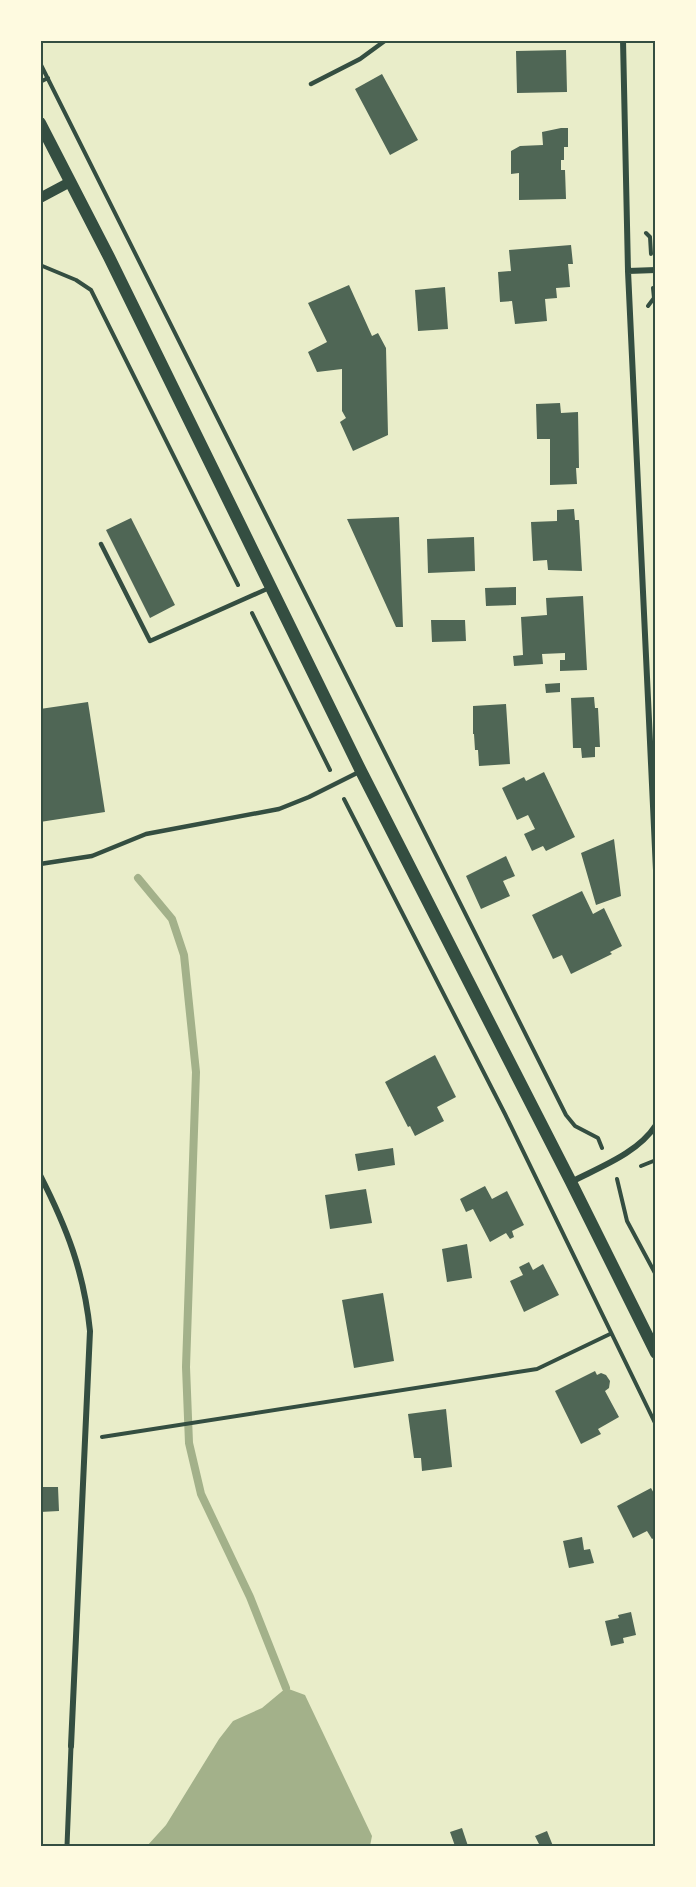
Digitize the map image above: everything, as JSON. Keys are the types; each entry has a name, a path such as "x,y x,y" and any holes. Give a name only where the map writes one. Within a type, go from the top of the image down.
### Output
{"main road":[{"path":"40,123 109,257 361,771 656,1353"}],"street":[{"path":"622,40 628,271 652,718 656,870"},
{"path":"40,198 70,182"},
{"path":"628,271 656,270"},
{"path":"571,1182 622,1155 644,1138 656,1125"},
{"path":"40,1175 57,1208 75,1254 86,1295 90,1331 67,1846"}],"lane":[{"path":"311,84 360,59 386,40"},
{"path":"101,544 150,641 271,587"},
{"path":"40,864 92,855 146,834 279,809 337,785 361,771"}],"path":[{"path":"40,63 566,1114 575,1126 598,1138"},
{"path":"40,82 48,78"},
{"path":"40,265 76,280 91,290 337,785 506,1114 610,1334 656,1425"},
{"path":"619,1181 627,1221 656,1275"},
{"path":"87,1435 97,1437 172,1426 537,1369 610,1334"}],"shaded area":[{"path":"286,1688 305,1695 372,1836 370,1846 147,1846 166,1825 219,1739 233,1721 262,1708"}],"building":[{"path":"566,50 567,92 517,93 516,51"},
{"path":"382,74 418,140 390,155 355,89"},
{"path":"568,128 568,147 564,147 564,160 561,160 561,170 565,170 566,199 519,200 519,173 511,174 511,151 520,146 543,145 542,132"},
{"path":"571,245 573,264 568,264 570,287 556,288 557,298 545,299 547,321 515,324 512,301 500,302 498,272 511,271 509,250"},
{"path":"349,285 372,336 378,333 386,348 388,435 353,451 340,422 346,418 342,411 342,369 317,372 308,352 327,342 308,303"},
{"path":"445,287 448,329 418,331 415,290"},
{"path":"560,403 561,413 578,412 577,484 550,485 550,439 537,439 536,404"},
{"path":"574,509 575,520 579,520 582,571 548,570 547,560 533,561 531,522 557,521 557,510"},
{"path":"399,517 403,627 396,627 347,519"},
{"path":"131,518 175,605 150,618 106,530"},
{"path":"474,537 475,571 428,573 427,539"},
{"path":"516,587 516,605 486,606 485,588"},
{"path":"583,596 587,670 560,671 560,660 565,660 565,653 542,654 543,664 514,666 513,656 523,655 521,617 547,615 546,598"},
{"path":"431,620 465,620 466,641 432,642"},
{"path":"560,683 560,692 546,693 545,684"},
{"path":"594,697 595,708 598,708 600,747 595,747 595,757 582,758 581,748 573,748 571,698"},
{"path":"88,702 105,812 40,822 40,709"},
{"path":"506,704 510,764 479,766 478,750 475,750 473,734 473,706"},
{"path":"544,772 575,837 546,851 543,846 532,851 524,834 535,829 528,815 517,820 502,788 524,777 526,781"},
{"path":"614,839 621,896 596,905 581,853"},
{"path":"506,856 515,876 503,881 510,896 481,909 466,876"},
{"path":"582,891 593,914 604,908 622,946 610,952 612,954 571,974 562,955 553,959 532,915"},
{"path":"435,1055 456,1097 437,1107 444,1121 415,1136 385,1082"},
{"path":"393,1148 395,1165 358,1171 355,1154"},
{"path":"485,1186 492,1199 507,1191 524,1225 512,1231 514,1237 510,1239 506,1233 490,1242 473,1209 466,1212 460,1199"},
{"path":"366,1189 372,1223 330,1229 325,1195"},
{"path":"467,1244 472,1278 447,1282 442,1249"},
{"path":"529,1262 533,1270 543,1264 559,1295 524,1312 510,1281 523,1275 519,1267"},
{"path":"383,1293 394,1361 354,1368 342,1300"},
{"path":"595,1371 597,1375 601,1373 606,1375 610,1381 609,1388 605,1391 619,1417 598,1429 601,1434 581,1444 555,1391"},
{"path":"446,1409 452,1467 422,1471 421,1458 414,1458 408,1414"},
{"path":"40,1487 58,1487 59,1511 40,1512"},
{"path":"651,1488 656,1497 656,1537 652,1539 647,1531 633,1538 617,1506"},
{"path":"582,1537 584,1550 590,1549 594,1563 569,1568 563,1541"},
{"path":"631,1612 636,1635 623,1638 624,1643 611,1646 605,1621"},
{"path":"462,1828 468,1846 455,1846 450,1832"},
{"path":"547,1831 553,1846 540,1846 535,1836"}],"waterway":[{"path":"138,878 172,919 184,955 196,1072 186,1367 189,1443 201,1494 250,1597 286,1688"}]}
